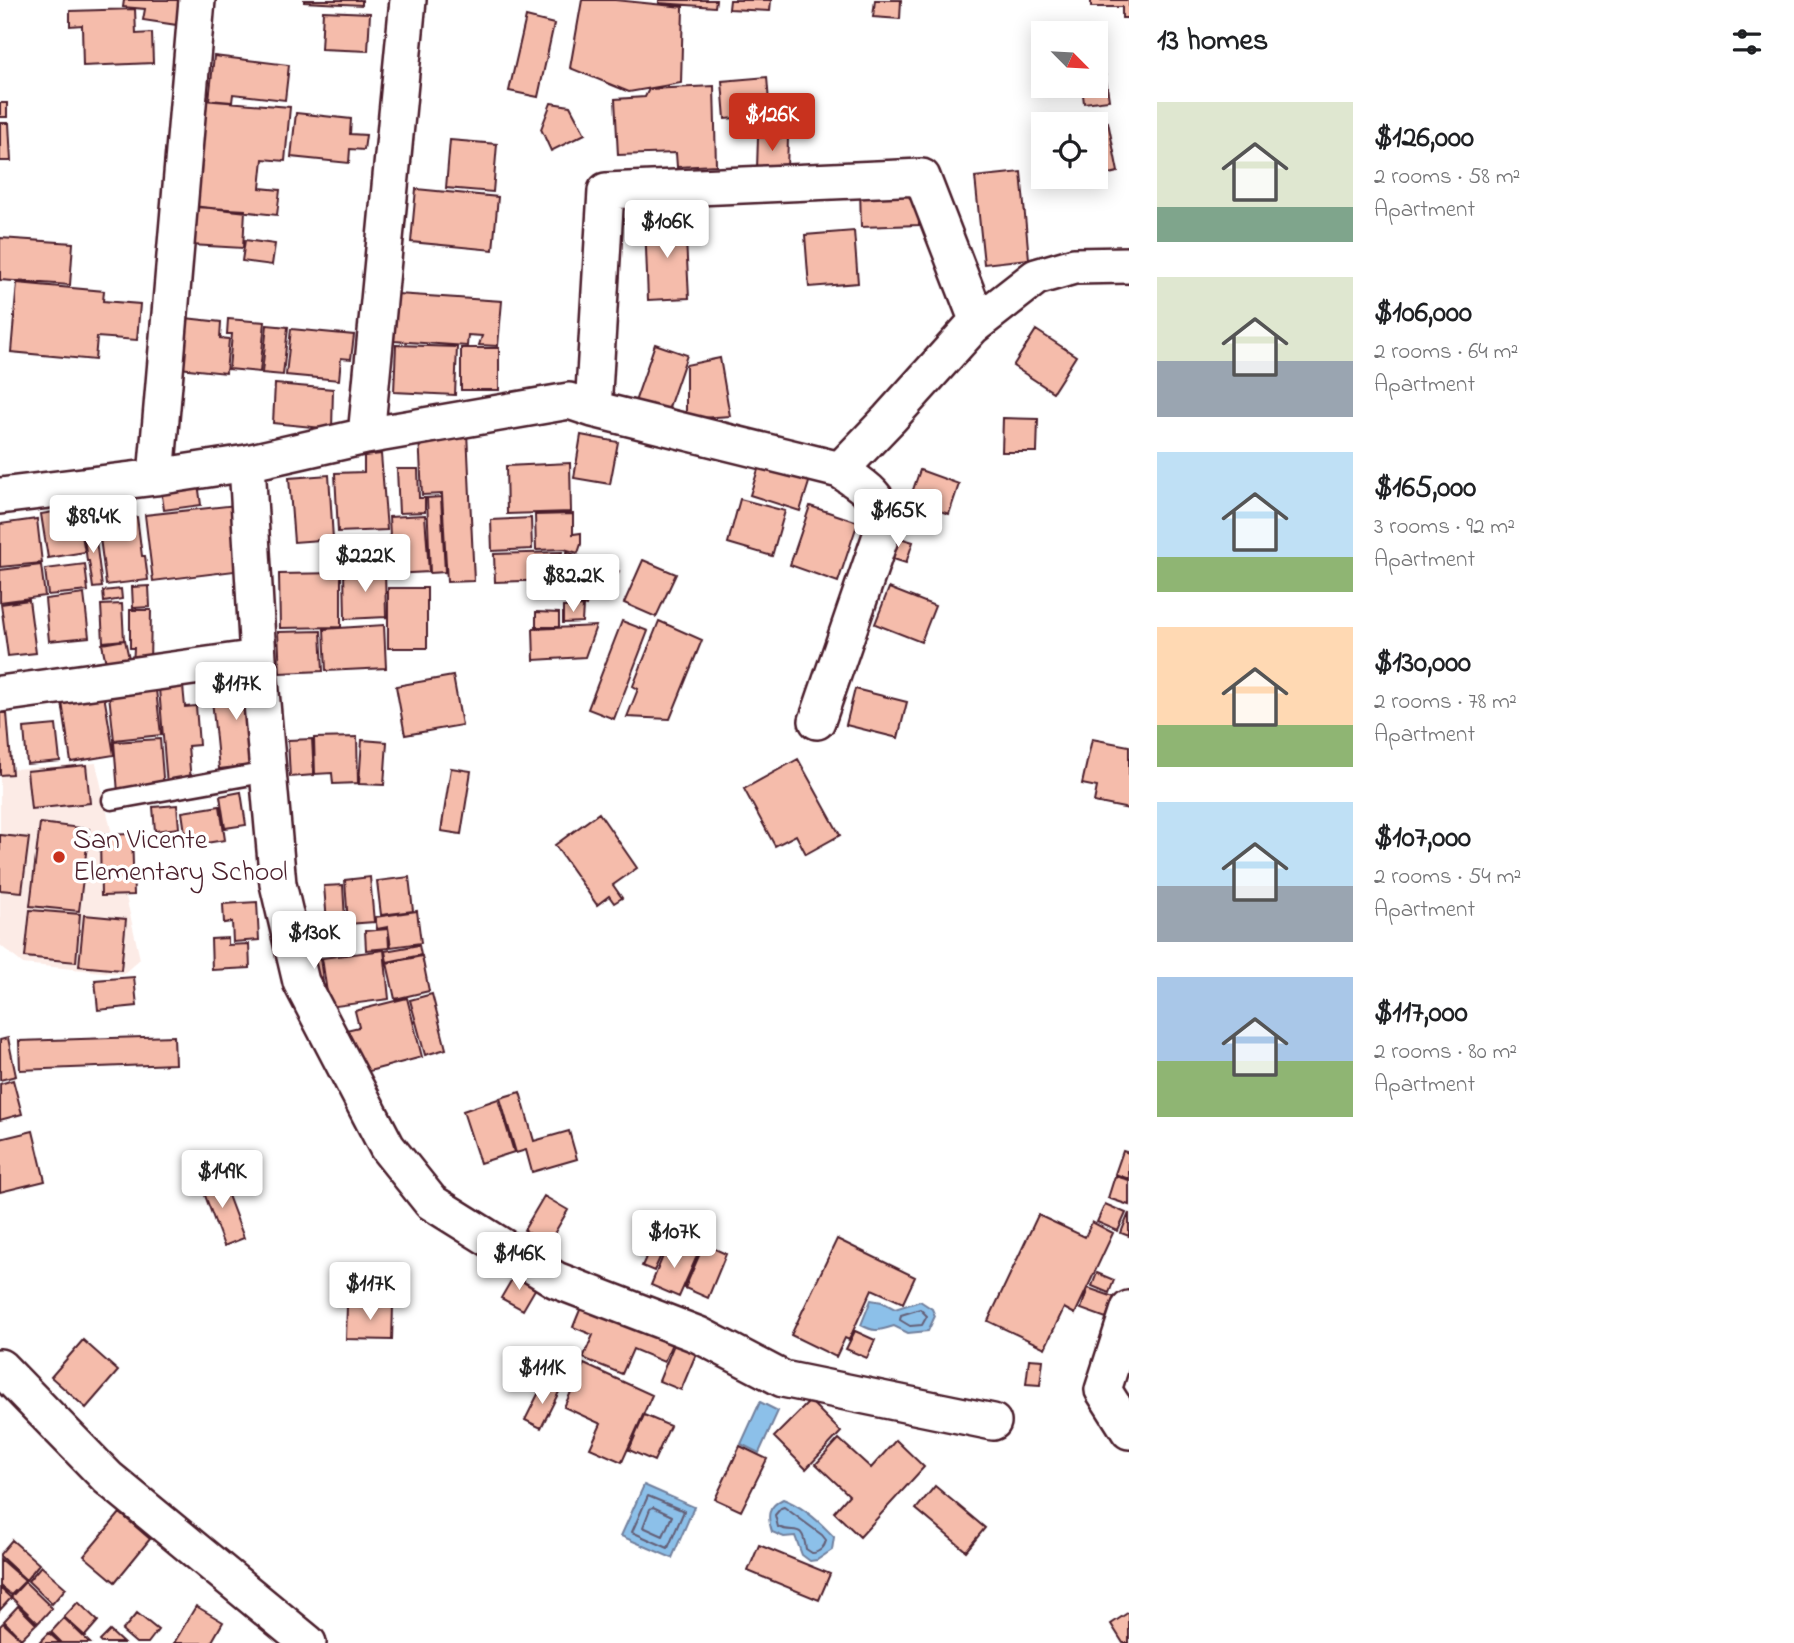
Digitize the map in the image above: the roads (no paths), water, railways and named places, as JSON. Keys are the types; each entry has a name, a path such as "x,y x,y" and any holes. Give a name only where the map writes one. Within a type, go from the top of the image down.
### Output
{"street":[{"path":"156,477 197,0"},
{"path":"366,436 408,0"},
{"path":"593,409 606,191 922,177 978,322"},
{"path":"840,470 972,327 1036,277 1074,266 1129,265"},
{"path":"0,496 247,463 366,436 569,401 840,470 873,494 883,508 886,521 817,721"},
{"path":"247,463 258,658 278,884 301,982 387,1147 431,1202 556,1280 699,1335 783,1379 993,1422"},
{"path":"0,694 258,658"},
{"path":"1129,1309 1103,1390 1129,1431"},
{"path":"0,1367 108,1478 308,1643"}],"lane":[{"path":"112,800 268,772"}],"water":[{"path":"871,1300 895,1309 920,1301 932,1309 935,1316 928,1331 908,1333 894,1326 870,1329 861,1325"},
{"path":"760,1402 778,1411 759,1453 741,1444"},
{"path":"644,1485 694,1507 672,1558 621,1536"},
{"path":"783,1499 804,1510 834,1537 832,1550 817,1560 810,1561 802,1555 795,1536 784,1537 772,1532 769,1521 771,1509"}],"place":[{"name":"San Vicente Elementary School","path":"59,857"}]}
